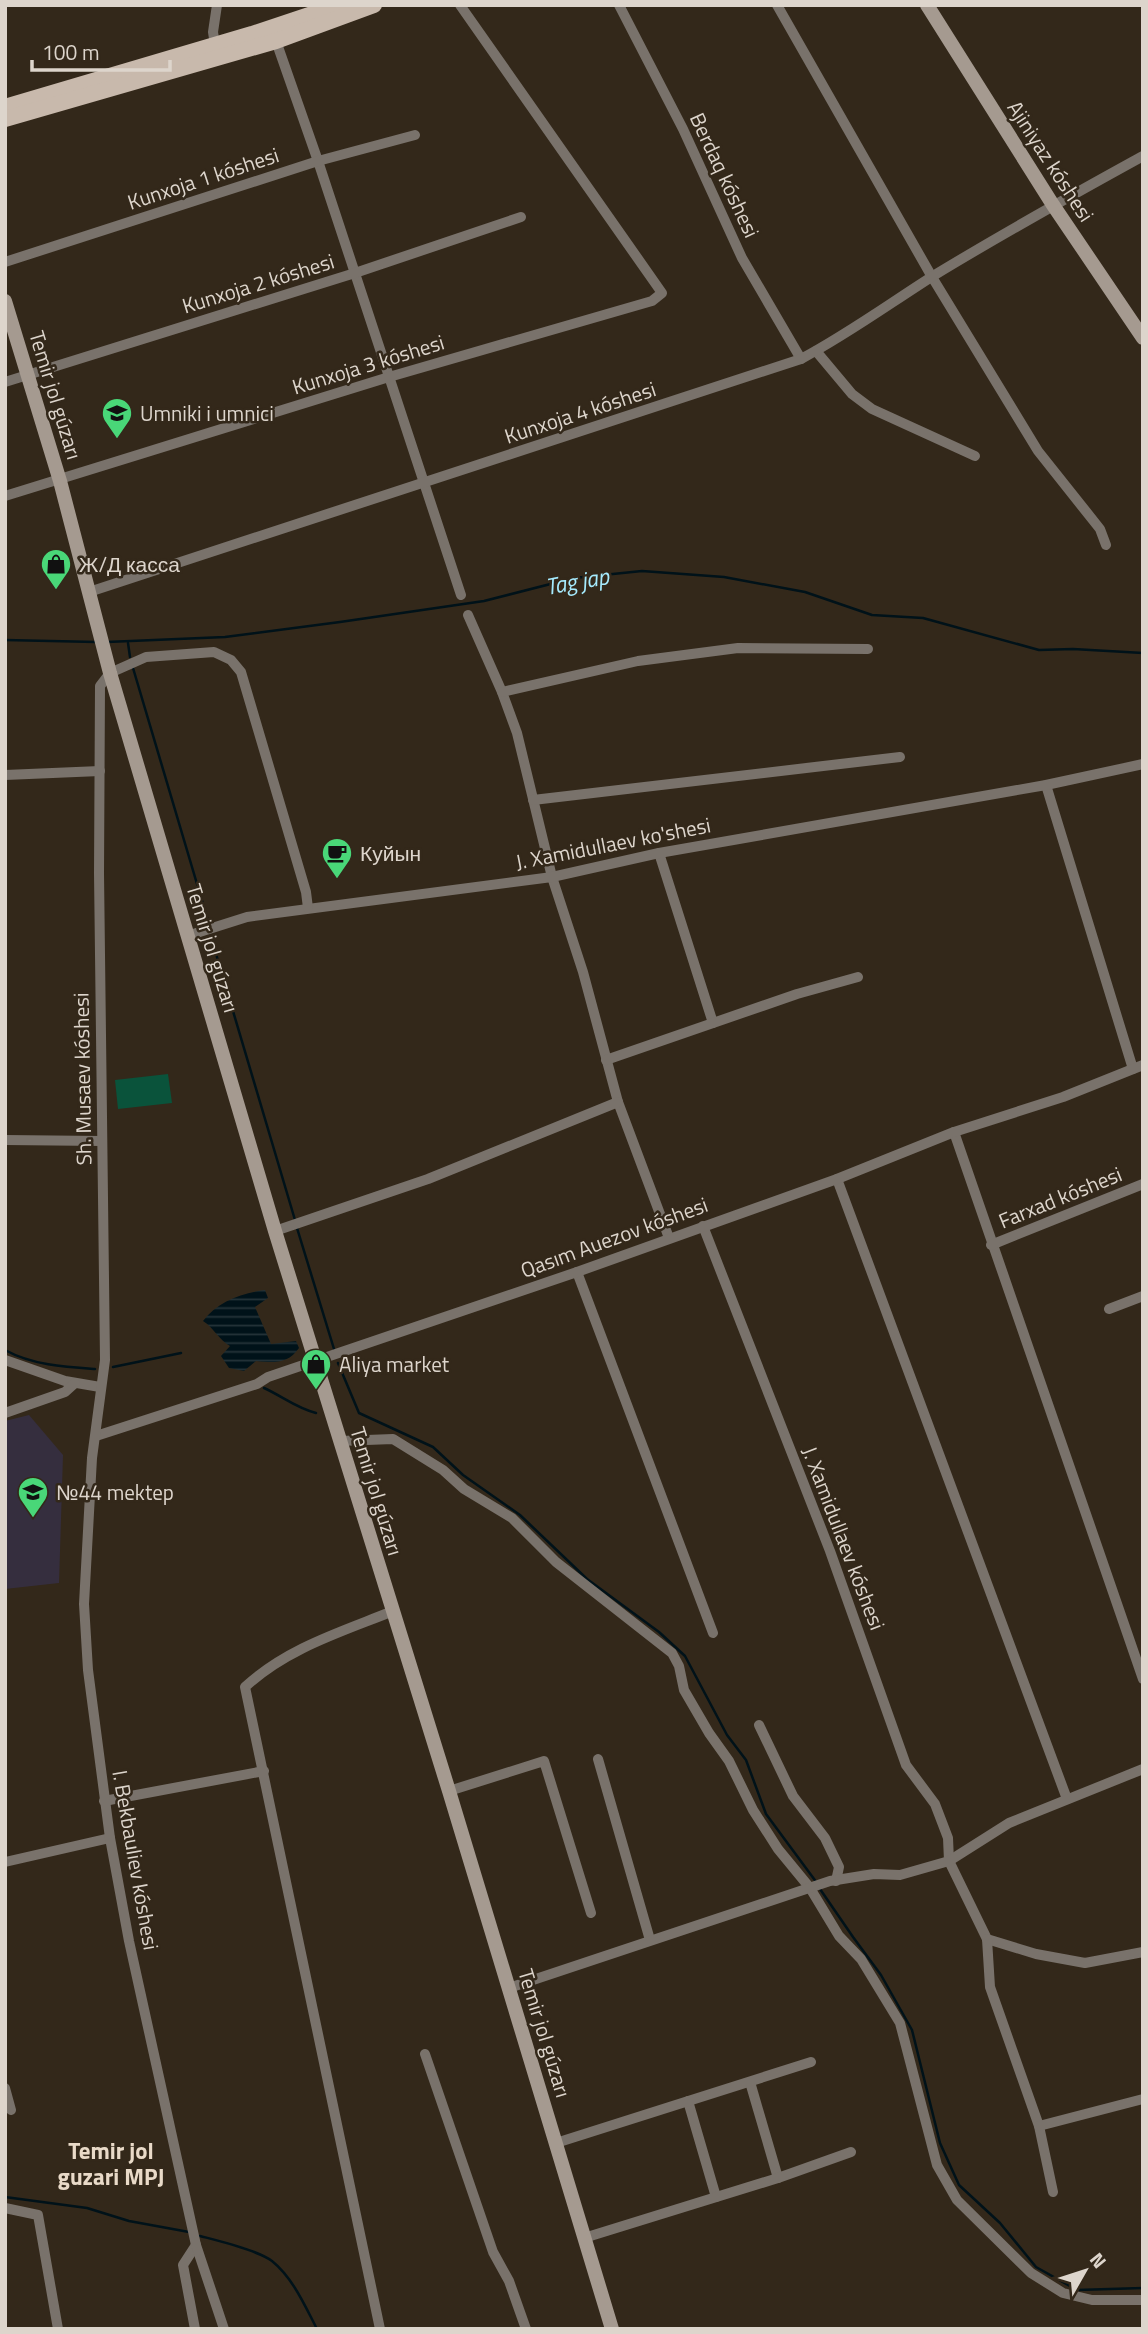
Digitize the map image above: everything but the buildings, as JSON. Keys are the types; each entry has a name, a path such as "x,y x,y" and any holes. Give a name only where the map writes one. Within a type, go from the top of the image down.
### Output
{"main road":[{"path":"5,107 340,5"},
{"path":"5,119 276,41 374,5"}],"street":[{"path":"215,45 213,32 217,5"},
{"name":"Kunxoja 3 kóshesi","path":"5,496 389,377 652,301 662,293 460,5"},
{"name":"Berdaq kóshesi","path":"619,5 683,129 742,258 801,359"},
{"path":"777,5 932,277 1038,451 1100,529 1106,545"},
{"name":"Ajiniyaz kóshesi","path":"926,5 1053,205 1143,338"},
{"path":"276,41 461,595"},
{"name":"Kunxoja 1 kóshesi","path":"5,262 318,161 415,135"},
{"name":"Kunxoja 4 kóshesi","path":"89,592 801,359 843,337 932,277 1053,205 1143,156"},
{"name":"Kunxoja 2 kóshesi","path":"5,382 521,217"},
{"name":"Temir jol gúzarı","path":"5,301 60,481 109,668 275,1231 612,2329"},
{"path":"816,351 852,394 872,409 975,456"},
{"path":"468,615 517,733 552,877 583,972 618,1102 669,1238"},
{"path":"502,692 638,661 738,648 868,649"},
{"path":"109,668 146,657 214,652 231,660 241,672 306,892 308,908"},
{"name":"Sh. Musaev kóshesi","path":"100,1387 105,1360 100,686 109,668"},
{"path":"533,800 900,757"},
{"name":"J. Xamidullaev ko'shesi","path":"187,936 247,917 552,877 659,853 1046,785 1143,764"},
{"path":"5,775 100,771"},
{"path":"1046,785 1138,1067"},
{"path":"659,853 713,1023"},
{"path":"606,1060 797,994 858,977"},
{"name":"Qasım Auezov kóshesi","path":"96,1436 257,1384 268,1377 577,1272 837,1179 954,1132 1063,1097 1138,1067"},
{"path":"275,1231 428,1179 618,1102"},
{"path":"954,1132 1143,1679"},
{"path":"5,1140 102,1141"},
{"path":"837,1179 1067,1799"},
{"name":"Farxad kóshesi","path":"991,1245 1143,1184"},
{"name":"J. Xamidullaev kóshesi","path":"702,1226 830,1551 906,1765 935,1804 948,1838 949,1861 987,1939"},
{"path":"577,1272 713,1633"},
{"path":"1109,1309 1143,1296"},
{"path":"5,1360 75,1383 100,1387"},
{"path":"5,1413 65,1392 75,1383"},
{"name":"I. Bekbauliev kóshesi","path":"100,1387 92,1458 84,1604 88,1670 104,1801 129,1941 196,2245 224,2329"},
{"path":"340,1441 393,1439 443,1470 464,1489 512,1518 556,1562 672,1653 679,1666 684,1690 709,1733 729,1760 753,1810 778,1849 810,1888 839,1936 861,1959 900,2023 937,2165 957,2200 1031,2273 1063,2293 1092,2300 1143,2300"},
{"path":"380,2329 245,1687 262,1671 303,1646 393,1611"},
{"path":"759,1725 793,1796 830,1848 839,1867 833,1881"},
{"path":"598,1759 650,1940"},
{"path":"449,1791 544,1761 591,1913"},
{"path":"509,1988 833,1881 874,1874 900,1875 949,1861 1009,1823 1143,1769"},
{"path":"104,1801 264,1771"},
{"path":"5,1862 110,1838"},
{"path":"1053,2192 1039,2126 990,1987 987,1939 1036,1954 1085,1962 1143,1952"},
{"path":"425,2054 493,2252 509,2280 526,2329"},
{"path":"556,2143 811,2062"},
{"path":"750,2082 778,2178"},
{"path":"5,2088 10,2110"},
{"path":"1039,2126 1143,2099"},
{"path":"688,2101 716,2197"},
{"path":"584,2238 778,2178 851,2152"},
{"path":"5,2208 37,2215 58,2329"},
{"path":"195,2329 183,2265 196,2245"}],"shaded area":[{"path":"265,1290 268,1298 255,1307 271,1344 296,1341 299,1348 285,1360 256,1361 244,1371 229,1368 221,1356 230,1346 203,1321 215,1309 230,1300"},
{"name":"№44 mektep","path":"29,1415 63,1455 59,1583 5,1589 5,1421"}],"green space":[{"path":"168,1074 172,1103 118,1109 115,1080"}],"waterway":[{"name":"Tag jap","path":"107,642 225,637 340,622 484,601 574,578 642,571 724,577 805,592 872,615 923,618 1039,650 1143,653"},
{"name":"Tag jap","path":"5,640 96,642"},
{"path":"128,643 130,657"},
{"path":"133,668 208,921"},
{"path":"211,937 295,1220"},
{"path":"297,1228 334,1349"},
{"path":"5,1350 37,1362 95,1369"},
{"path":"113,1367 181,1353"},
{"path":"338,1363 359,1413 433,1447 463,1475 520,1515 587,1579 659,1632 685,1656 727,1735 746,1760 766,1814 817,1883"},
{"path":"264,1388 316,1413"},
{"path":"820,1889 881,1975 912,2030 940,2143 959,2185 1000,2223 1036,2267 1077,2290 1143,2288"},
{"path":"5,2197 87,2208 129,2221 189,2232"},
{"path":"200,2236 248,2250 272,2261 292,2284 317,2329"}],"place":[{"name":"Umniki i umnici","path":"117,440"},
{"name":"Ж/Д касса","path":"56,591"},
{"name":"Куйын","path":"337,880"},
{"name":"Aliya market","path":"316,1391"},
{"name":"№44 mektep","path":"33,1519"}],"district":[{"name":"Temir jol guzari MPJ","path":"111,2163"}]}
